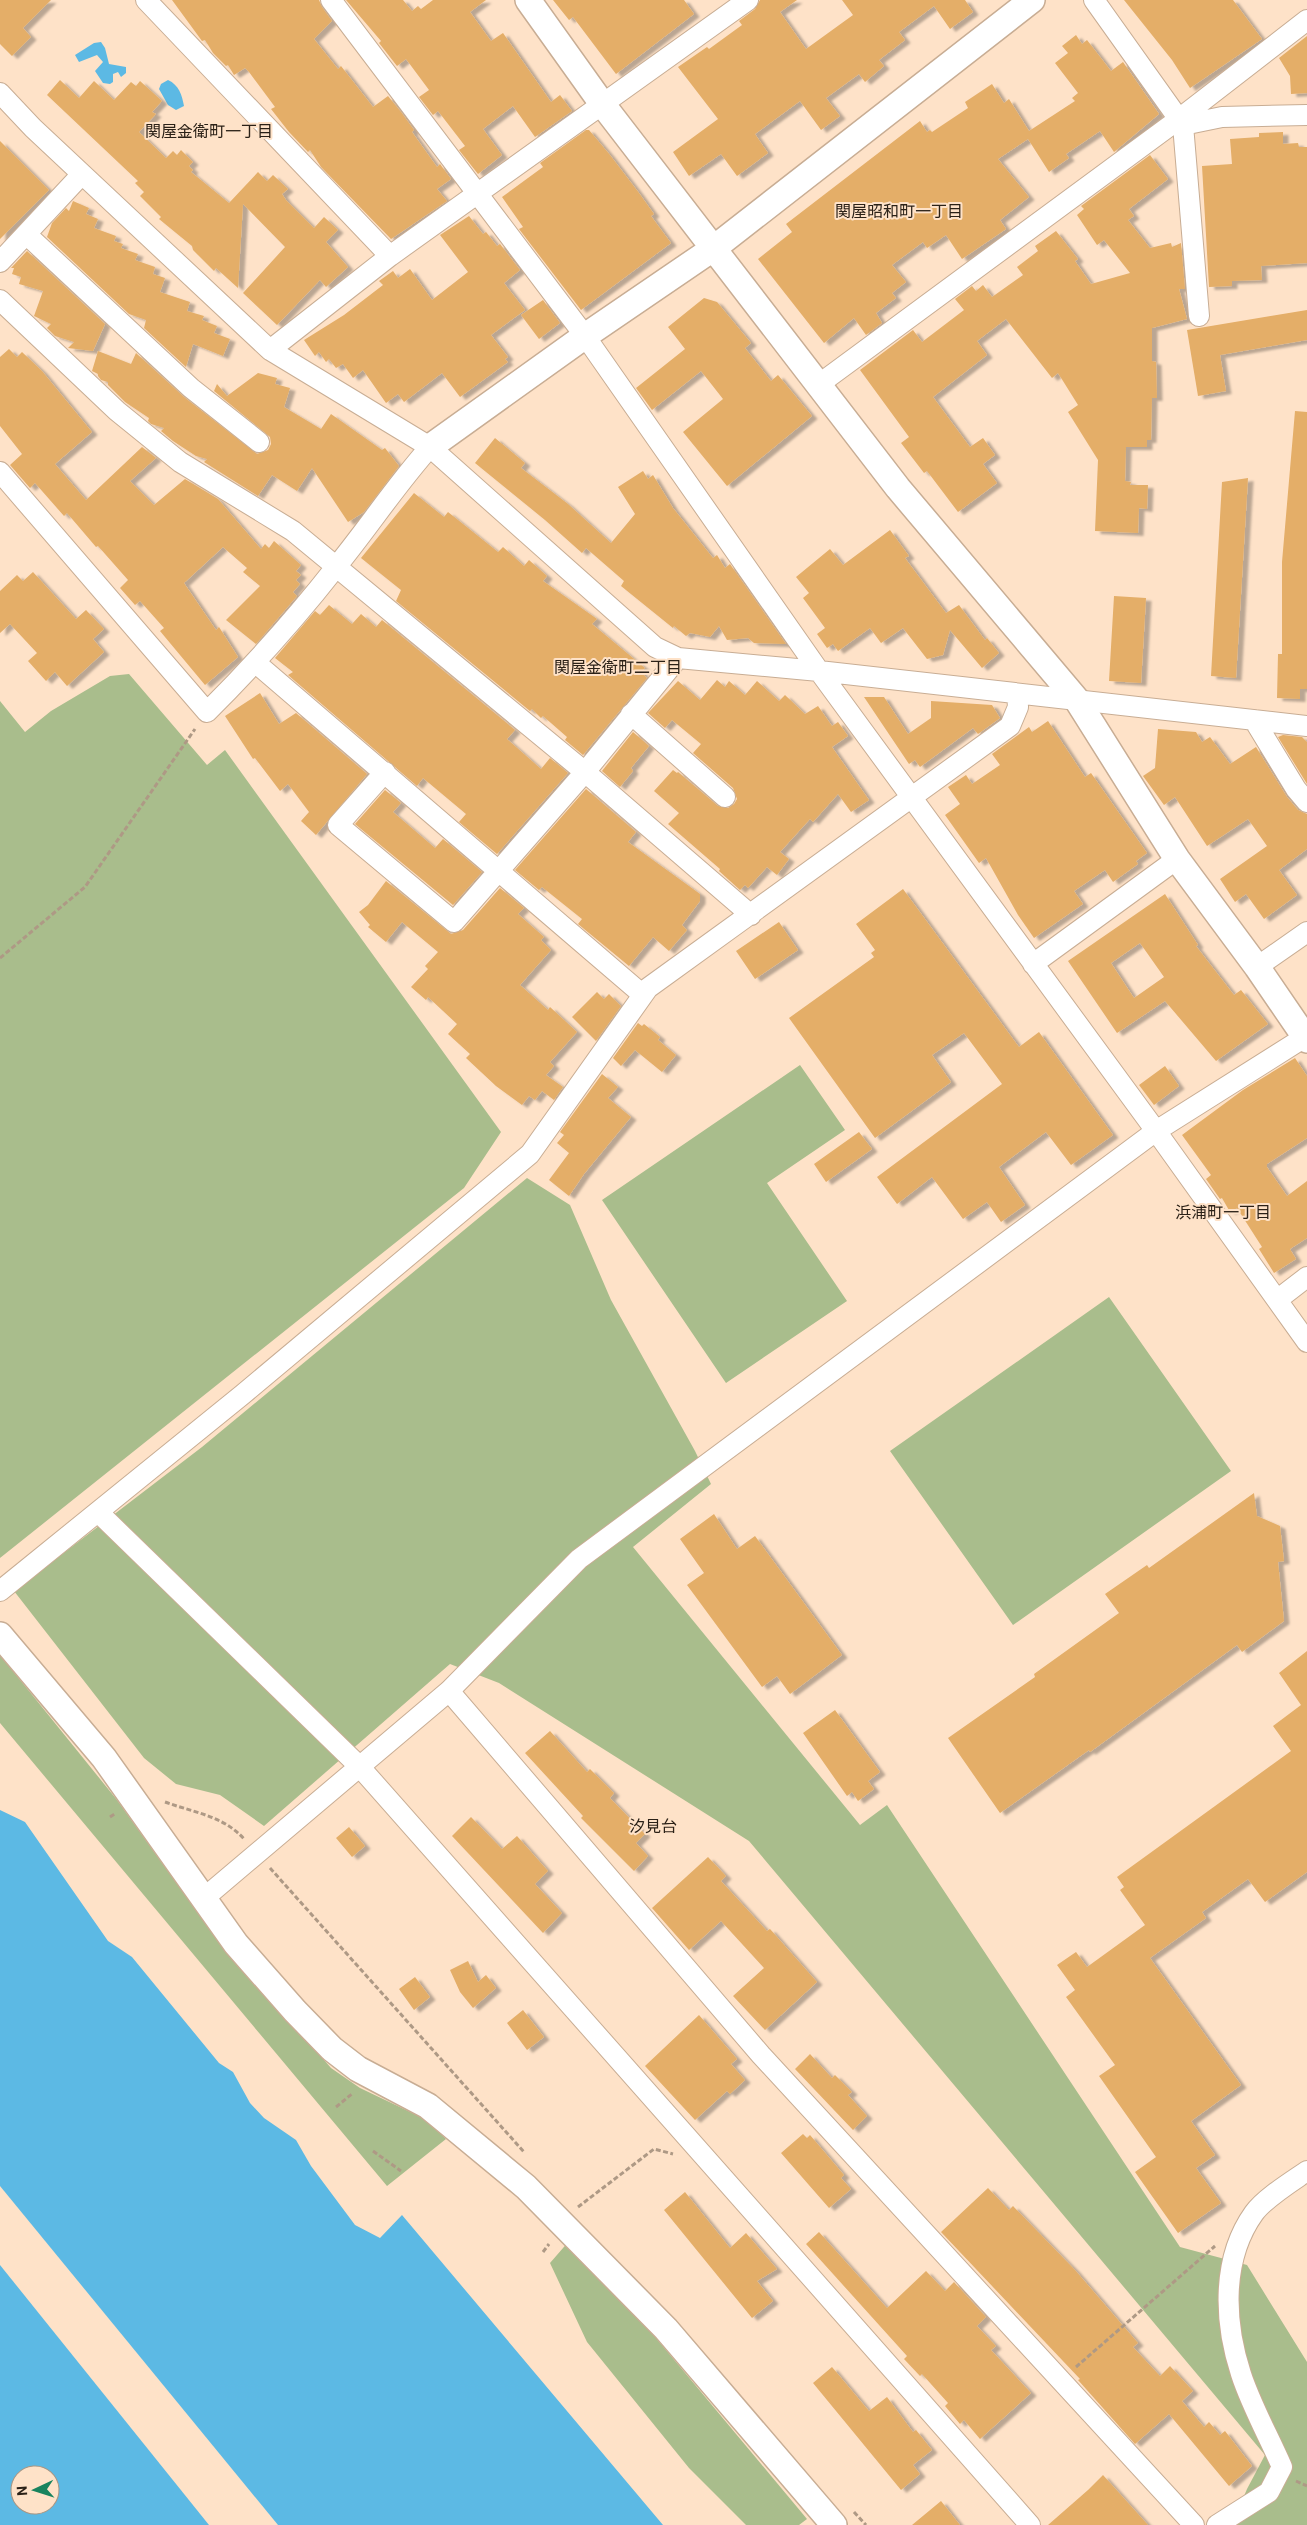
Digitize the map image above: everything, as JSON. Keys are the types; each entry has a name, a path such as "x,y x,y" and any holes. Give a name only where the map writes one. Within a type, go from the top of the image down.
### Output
{"street":[{"path":"146,0 390,256"},
{"path":"331,0 585,336 909,797 1156,1131 1307,1342"},
{"path":"203,1900 359,1766 449,1692 579,1559 1156,1131 1306,1039 1257,967 1177,859 1077,700 898,488 602,105 528,0"},
{"path":"270,350 390,256 748,0"},
{"path":"0,472 207,712 256,663 337,567 411,468 430,447 585,336 714,248 1032,0"},
{"path":"1094,0 1181,122 1199,316"},
{"path":"818,385 1181,122 1307,20"},
{"path":"0,93 82,174 270,350 430,447 655,647 678,658 819,671 1307,726"},
{"path":"1181,122 1222,117 1307,115"},
{"path":"0,262 82,174"},
{"path":"26,234 191,388 260,442"},
{"path":"0,300 117,410 173,456 293,531 585,772 750,916"},
{"path":"385,772 338,825 454,922 500,872 585,772 678,658"},
{"path":"256,663 643,995"},
{"path":"0,1591 242,1395 530,1154 648,988 750,916 909,797 1010,726 1018,707 1017,694"},
{"path":"631,714 725,797"},
{"path":"1254,720 1296,789 1307,802"},
{"path":"1033,964 1177,859"},
{"path":"1257,967 1307,932"},
{"path":"1278,1300 1307,1277"},
{"path":"98,1512 359,1766 1030,2525"},
{"path":"0,1636 104,1758 236,1944 332,2049 358,2069 428,2106 526,2186 666,2329 844,2518"},
{"path":"449,1692 761,2055 1194,2525"},
{"path":"1217,2525 1269,2492 1282,2467 1241,2374 1230,2321 1230,2267 1240,2237 1254,2212 1307,2171"}],"path":[{"path":"0,958 85,887 207,712"},
{"path":"160,1800 211,1816 236,1830 249,1845"},
{"path":"269,1867 529,2159"},
{"path":"336,2107 357,2089"},
{"path":"573,2213 579,2205 654,2149 673,2155 679,2151"},
{"path":"373,2151 401,2171"},
{"path":"579,2205 586,2212"},
{"path":"543,2252 555,2236"},
{"path":"1061,2381 1221,2241"},
{"path":"844,2518 866,2525"}],"green space":[{"path":"129,674 207,765 225,750 501,1132 464,1188 0,1558 0,701 25,732 51,711 110,676"},
{"path":"800,1065 845,1130 767,1183 847,1301 726,1383 602,1200"},
{"path":"527,1178 570,1205 611,1300 695,1451 711,1484 633,1547 860,1825 887,1805 1180,2247 1247,2265 1307,2362 1307,2525 1232,2525 1247,2489 1265,2455 749,1841 499,1683 450,1664 264,1826 220,1795 176,1784 144,1758 14,1591 202,1447"},
{"path":"1109,1297 1231,1471 1013,1625 890,1451"},
{"path":"0,1655 117,1800 203,1920 331,2068 360,2088 425,2119 446,2139 387,2186 0,1723"},
{"path":"570,2240 631,2308 807,2519 799,2525 746,2525 689,2468 587,2342 550,2263"}],"water":[{"path":"101,42 105,48 109,64 126,67 126,73 121,77 118,72 113,74 113,82 110,84 103,83 95,71 103,62 97,55 79,62 75,55 94,43"},
{"path":"168,80 177,88 182,98 184,106 176,110 168,105 159,89 161,84"},
{"path":"0,1810 25,1822 108,1941 132,1957 219,2063 233,2072 250,2103 264,2118 296,2140 311,2166 355,2225 380,2238 402,2215 663,2525 0,2525"}],"pier":[{"path":"0,2186 278,2525 209,2525 0,2265"}],"building":[{"path":"0,0 51,0 23,28 31,37 12,56 0,44"},
{"path":"172,0 319,0 332,21 314,39 338,69 341,66 373,107 388,96 414,130 412,132 437,167 440,164 451,179 437,189 447,201 391,239 321,167 310,150 308,152 289,132 271,109 275,107 249,72 245,68 234,75 228,65 226,66 213,53 205,40 202,41"},
{"path":"346,0 403,0 412,11 418,6 421,9 433,0 486,0 470,12 491,41 503,33 551,102 560,95 572,111 535,137 513,106 483,129 502,155 478,174 459,150 465,146 438,111 433,115 419,97 429,90 406,59 397,66 379,43 381,41"},
{"path":"553,0 684,0 694,14 616,74 573,17 569,20"},
{"path":"760,0 797,0 780,12 806,49 853,15 842,0 965,0 973,12 950,29 934,6 899,32 905,40 879,60 884,66 865,82 859,74 826,98 840,116 821,130 800,101 755,134 768,153 737,176 721,154 689,176 673,152 718,119 678,67 707,47 709,49 742,25 739,21 755,9"},
{"path":"1124,0 1233,0 1262,39 1190,88 1172,60"},
{"path":"1076,35 1082,44 1087,40 1111,71 1123,62 1159,114 1114,152 1100,131 1066,154 1069,158 1049,172 1028,139 998,159 1029,197 1000,220 1006,229 962,259 946,235 927,248 923,242 892,265 906,282 892,293 896,298 876,313 882,323 866,335 854,318 824,343 758,259 792,232 786,224 920,121 927,132 930,130 932,132 968,108 965,102 992,84 1004,103 1009,99 1029,131 1075,101 1072,98 1078,93 1055,63 1068,53 1062,46"},
{"path":"1307,36 1307,93 1291,94 1290,76 1279,58"},
{"path":"60,80 79,98 94,81 114,100 131,82 136,86 140,81 162,101 152,112 156,114 139,132 166,158 173,151 177,155 181,150 193,162 189,166 193,170 191,172 229,203 258,172 267,181 273,175 288,189 282,194 286,200 314,228 324,217 338,230 326,242 348,267 326,287 320,280 277,325 243,293 285,247 243,204 238,288 216,268 214,271 193,250 192,246 159,219 161,217 140,196 144,192 135,183 138,181 47,95"},
{"path":"586,130 589,130 639,193 654,214 651,216 671,243 581,310 519,229 523,227 502,197 543,167 540,163"},
{"path":"1283,132 1283,144 1298,143 1299,147 1307,147 1307,263 1261,266 1262,280 1232,281 1232,286 1209,287 1202,166 1232,164 1230,139 1259,137 1259,133"},
{"path":"0,141 49,190 0,239"},
{"path":"1150,155 1168,179 1129,209 1134,216 1128,220 1150,248 1171,243 1172,247 1181,243 1185,289 1179,289 1187,319 1152,328 1152,361 1156,362 1157,398 1152,398 1151,440 1147,440 1147,447 1126,447 1125,481 1131,482 1130,485 1148,485 1147,509 1139,508 1138,533 1095,531 1098,460 1068,412 1078,405 1058,373 1052,378 1006,319 977,341 987,355 933,397 970,447 983,438 995,455 983,464 997,483 958,512 927,471 924,473 901,443 909,437 860,370 913,330 922,342 964,310 955,299 972,286 976,291 983,285 992,297 1023,275 1017,267 1038,251 1035,246 1056,231 1078,259 1075,261 1091,284 1130,273 1104,240 1097,245 1077,215 1084,209 1081,206"},
{"path":"73,201 89,208 86,214 98,219 94,228 116,236 114,241 123,244 121,248 138,254 135,260 155,267 153,274 165,278 160,292 190,302 187,311 204,316 202,320 217,326 214,333 230,339 223,356 193,344 186,367 144,328 146,320 129,314 47,237 52,223 66,208 69,211"},
{"path":"469,216 483,234 486,232 497,246 500,244 520,270 504,283 525,310 491,335 508,357 505,359 508,362 460,397 442,373 404,402 398,394 386,403 363,370 353,378 343,364 336,368 329,359 326,362 319,352 315,356 304,340 344,315 383,285 379,281 393,271 398,278 410,269 432,300 468,272 440,235"},
{"path":"27,251 105,324 93,351 68,348 74,342 55,336 47,328 51,324 34,316 43,291 19,284 21,277 12,274 14,268 11,268"},
{"path":"704,298 717,302 751,343 745,348 771,381 778,375 812,416 727,486 683,432 723,399 701,371 652,410 636,388 685,349 668,327"},
{"path":"543,300 560,323 539,339 521,315"},
{"path":"1307,310 1307,340 1220,355 1226,391 1198,396 1187,330"},
{"path":"9,349 17,357 22,352 42,371 92,432 55,464 86,500 142,447 156,458 130,481 154,505 185,479 218,499 261,549 265,544 269,548 274,541 301,565 296,571 301,575 296,580 300,584 293,592 297,596 256,644 226,620 260,586 243,572 247,568 223,547 184,583 216,630 219,627 238,657 205,685 160,631 164,628 140,601 135,605 120,588 128,580 98,546 96,547 67,513 64,516 35,483 30,488 10,465 22,454 0,426 0,357"},
{"path":"98,351 131,364 136,353 184,397 257,454 268,450 271,444 270,437 214,391 217,384 227,396 258,373 277,378 275,384 290,388 284,407 321,429 331,414 382,450 385,448 399,466 364,512 348,522 312,468 297,491 272,475 258,496 204,462 207,459 196,456 173,441 161,431 164,428 151,424 148,421 149,418 125,402 108,385 108,382 101,380 98,374 92,371"},
{"path":"1295,411 1307,412 1307,689 1300,689 1300,699 1277,698 1278,654 1282,654 1282,562"},
{"path":"495,438 525,463 521,468 568,504 611,543 635,514 618,487 643,471 648,479 653,475 673,508 713,558 717,555 725,568 730,564 786,644 754,643 748,638 727,640 719,626 710,637 690,633 686,636 674,626 673,628 621,586 624,581 586,548 582,553 475,463"},
{"path":"1248,478 1236,678 1211,676 1222,482"},
{"path":"414,493 444,517 448,512 498,552 503,547 524,566 529,560 547,576 543,581 597,619 592,624 645,668 641,672 647,678 583,755 565,740 567,737 543,716 541,718 532,709 530,711 396,601 401,590 361,558"},
{"path":"890,530 909,556 905,558 946,613 959,605 985,640 987,638 999,653 982,668 950,630 943,655 927,659 903,628 881,643 870,628 838,651 833,644 827,648 817,634 825,628 803,598 809,593 796,577 830,549 843,565"},
{"path":"33,572 76,619 86,610 104,629 93,639 104,652 67,686 55,672 46,681 28,661 37,653 10,624 0,633 0,591 17,575 23,581"},
{"path":"1114,596 1146,598 1141,683 1109,681"},
{"path":"329,605 352,624 361,614 376,627 382,620 515,730 507,739 541,769 550,758 568,773 497,854 459,822 466,814 423,778 417,786 288,675 293,672 275,658 315,611 320,615"},
{"path":"717,680 725,687 729,681 745,695 757,681 779,701 785,695 805,714 818,706 832,726 838,722 848,736 832,747 869,800 851,812 838,794 813,822 810,819 780,852 789,859 777,875 767,867 748,888 745,885 740,890 719,871 720,869 668,824 679,813 654,791 673,770 678,772 718,806 728,808 737,799 733,788 693,753 701,744 672,720 665,728 648,713 678,681 700,700"},
{"path":"260,693 279,724 296,713 367,774 316,835 301,821 309,812 288,784 280,791 255,758 253,759 225,716"},
{"path":"864,697 884,697 908,734 931,718 931,701 992,705 1000,718 978,734 973,728 920,767 915,760 909,764"},
{"path":"1048,721 1085,777 1091,773 1147,853 1136,861 1138,864 1113,882 1105,870 1074,891 1083,904 1034,938 1018,915 986,858 979,863 945,815 960,804 948,787 966,775 972,784 1000,765 992,754 1029,727 1032,732"},
{"path":"1158,729 1196,732 1202,742 1210,737 1230,764 1256,747 1287,797 1298,810 1307,814 1307,849 1279,870 1297,895 1264,919 1246,894 1235,902 1220,879 1267,846 1248,819 1207,846 1175,797 1164,805 1143,776 1155,768"},
{"path":"633,732 649,746 631,768 633,771 620,787 602,771"},
{"path":"1283,735 1302,737 1307,742 1307,784 1278,737"},
{"path":"586,789 636,832 628,842 700,894 700,901 682,925 687,930 669,951 653,937 629,966 578,924 582,919 542,887 539,890 515,870"},
{"path":"385,790 401,803 393,812 435,848 443,839 482,872 453,905 355,824"},
{"path":"386,881 451,934 463,930 500,888 524,908 518,914 544,937 541,940 551,950 520,985 548,1010 550,1007 577,1032 550,1062 554,1066 546,1075 563,1087 554,1100 542,1091 535,1100 529,1096 522,1105 496,1086 466,1058 470,1054 448,1034 457,1024 428,997 426,1000 411,987 428,969 425,966 438,952 402,922 386,942 368,927 370,925 359,912 368,905"},
{"path":"903,889 1019,1047 1039,1032 1113,1135 1071,1165 1046,1132 999,1167 1025,1205 1001,1222 987,1202 963,1219 932,1177 897,1204 877,1177 1002,1084 964,1033 932,1055 951,1082 875,1138 789,1018 874,957 871,953 875,950 856,924"},
{"path":"1165,894 1198,945 1196,946 1234,995 1241,990 1268,1024 1216,1061 1165,1001 1117,1033 1068,961","holes":["1140,943 1164,977 1134,998 1111,963"]},
{"path":"779,922 798,950 755,979 736,951"},
{"path":"597,992 604,999 609,994 621,1006 596,1041 572,1017"},
{"path":"638,1023 642,1026 644,1024 660,1037 658,1040 676,1055 662,1072 635,1050 621,1066 613,1058"},
{"path":"1295,1058 1307,1076 1307,1138 1267,1164 1267,1167 1287,1196 1307,1181 1307,1238 1290,1249 1296,1259 1274,1273 1259,1249 1262,1247 1237,1208 1230,1212 1222,1198 1220,1199 1206,1179 1211,1175 1182,1135 1243,1090"},
{"path":"1165,1066 1179,1086 1154,1105 1139,1085"},
{"path":"602,1074 618,1087 608,1098 631,1117 584,1174 569,1196 549,1180 569,1153 557,1143 564,1135 560,1132"},
{"path":"859,1132 872,1149 826,1182 814,1164"},
{"path":"1254,1493 1257,1516 1280,1526 1284,1561 1278,1562 1284,1621 1242,1652 1237,1645 1090,1752 1089,1750 1000,1813 948,1738 1035,1677 1034,1674 1119,1613 1105,1594 1147,1565 1149,1568"},
{"path":"714,1514 737,1549 755,1536 842,1655 790,1694 777,1676 762,1687 687,1585 704,1573 680,1539"},
{"path":"1307,1651 1307,1872 1265,1902 1248,1879 1202,1912 1206,1918 1150,1958 1241,2085 1191,2121 1215,2155 1196,2168 1221,2203 1178,2233 1135,2172 1156,2157 1099,2076 1115,2065 1066,1997 1075,1990 1057,1965 1076,1952 1087,1967 1145,1925 1120,1890 1124,1887 1117,1877 1291,1751 1273,1726 1301,1705 1279,1673"},
{"path":"835,1710 880,1772 868,1781 874,1789 858,1801 852,1792 847,1796 803,1733"},
{"path":"550,1731 587,1772 590,1769 614,1793 610,1798 645,1834 636,1843 648,1856 634,1871 581,1818 583,1816 525,1753"},
{"path":"471,1817 502,1849 517,1836 548,1871 535,1884 562,1913 543,1933 452,1836"},
{"path":"349,1827 365,1846 352,1857 336,1838"},
{"path":"708,1857 726,1876 721,1881 767,1931 770,1929 817,1982 765,2030 733,1996 764,1968 721,1921 689,1950 652,1908"},
{"path":"468,1961 478,1982 486,1975 496,1988 473,2008 460,1992 450,1970"},
{"path":"415,1977 430,1997 414,2010 399,1989"},
{"path":"523,2010 544,2037 527,2050 507,2023"},
{"path":"699,2015 737,2059 731,2064 745,2080 730,2094 727,2091 695,2120 645,2066"},
{"path":"810,2054 832,2078 835,2075 852,2092 848,2095 867,2116 853,2130 795,2069"},
{"path":"803,2134 807,2138 810,2135 844,2175 841,2178 851,2189 829,2208 781,2153"},
{"path":"988,2188 1009,2210 1013,2206 1075,2270 1138,2343 1133,2347 1160,2376 1170,2366 1193,2391 1182,2401 1204,2427 1209,2422 1220,2435 1225,2431 1252,2466 1229,2486 1169,2414 1135,2444 1078,2380 1080,2379 941,2232"},
{"path":"685,2192 730,2248 746,2233 777,2269 757,2281 773,2301 752,2318 664,2210"},
{"path":"819,2232 887,2308 926,2271 945,2291 954,2282 986,2317 977,2326 996,2346 991,2350 1031,2393 980,2439 964,2420 960,2424 945,2406 948,2403 922,2374 920,2376 904,2359 907,2356 806,2244"},
{"path":"832,2367 869,2411 887,2397 913,2432 916,2430 932,2450 913,2465 920,2474 901,2490 813,2383"},
{"path":"1103,2475 1148,2525 1048,2525 1088,2490"},
{"path":"941,2501 960,2525 912,2525"}],"district":[{"name":"関屋金衛町一丁目","path":"209,131"},
{"name":"関屋昭和町一丁目","path":"899,211"},
{"name":"関屋金衛町二丁目","path":"618,667"},
{"name":"浜浦町一丁目","path":"1223,1212"},
{"name":"汐見台","path":"653,1826"}]}
